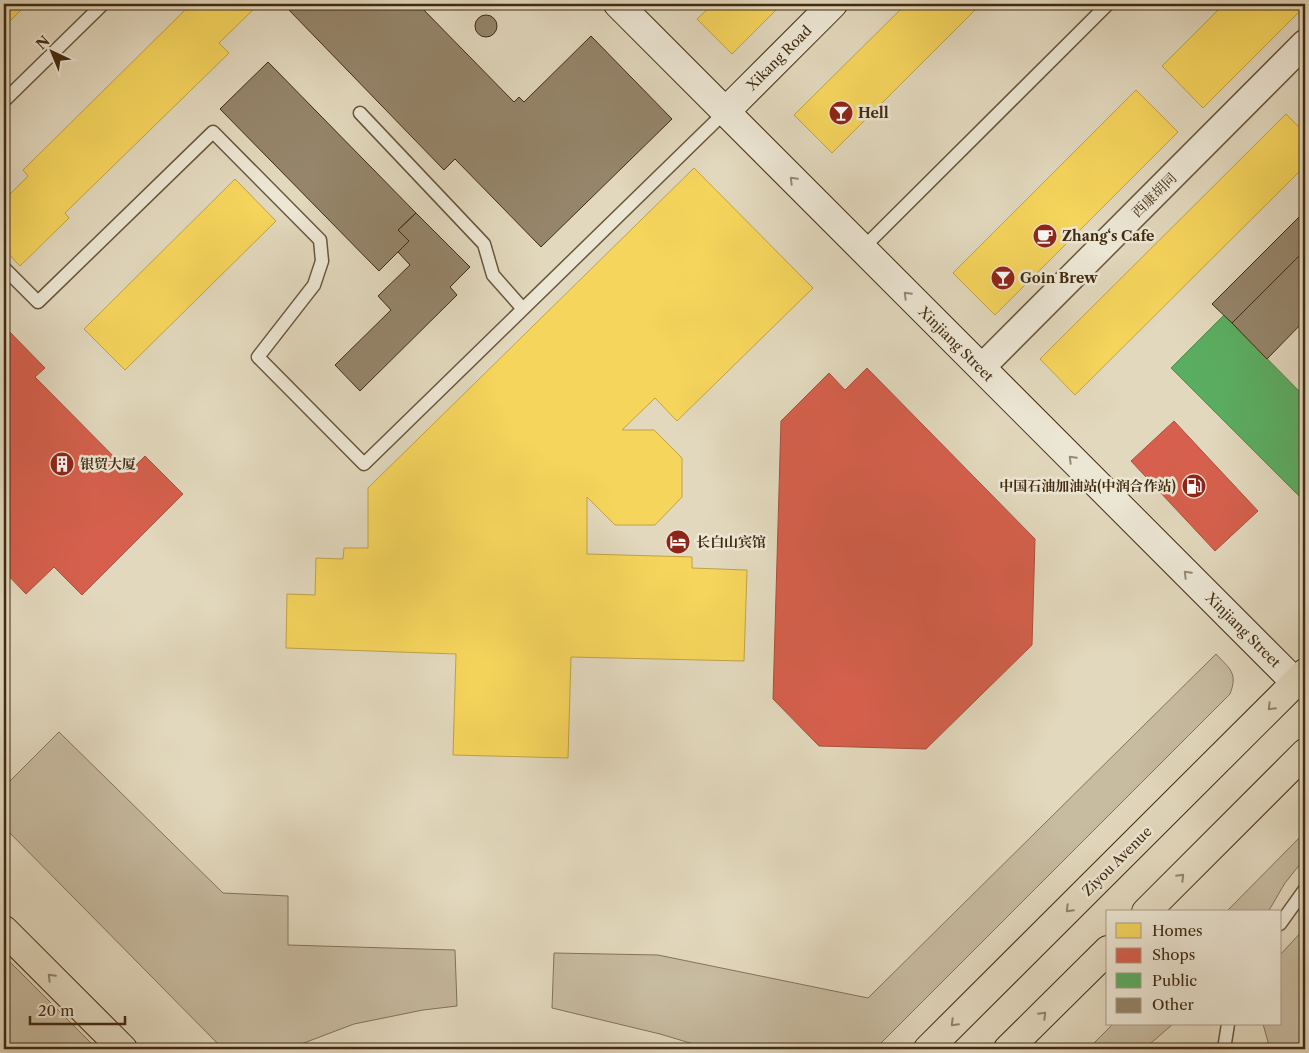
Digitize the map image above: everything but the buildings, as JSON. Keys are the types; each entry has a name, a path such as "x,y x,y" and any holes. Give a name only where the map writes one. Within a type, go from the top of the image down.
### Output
{"main road":[{"name":"Ziyou Avenue","path":"928,1049 1300,678"},
{"path":"1148,910 1305,753"},
{"path":"4,930 123,1049"},
{"path":"1008,1049 1106,952"}],"street":[{"name":"Xinjiang Street","path":"618,4 981,368 1300,678"},
{"name":"Xikang Road","path":"725,112 833,4"},
{"name":"西康胡同","path":"981,368 1305,43"}],"lane":[{"path":"4,101 103,4"},
{"path":"862,249 1108,4"},
{"path":"4,268 38,302 213,132 320,240 322,261 314,285 258,356 364,464 725,112"},
{"path":"360,113 484,244 493,275 523,309"},
{"path":"1282,921 1305,889"},
{"path":"1224,1049 1228,1026"}],"shaded area":[{"path":"1216,654 1229,668 1233,676 1230,694 875,1049 710,1049 660,1034 552,1008 554,953 658,955 868,998"},
{"path":"59,732 223,893 288,896 288,945 455,950 457,1006 423,1010 354,1024 288,1049 223,1049 4,827 4,787"},
{"path":"1305,832 1305,858 1285,883 1269,910 1228,910"},
{"path":"1305,928 1305,1049 1270,1049 1264,1026 1282,1026 1282,953"},
{"path":"4,956 97,1049 4,1049"},
{"path":"1111,1026 1171,1026 1144,1049 1088,1049"}],"place":[{"name":"Hell","path":"841,113"},
{"name":"Zhang‘s Cafe","path":"1045,236"},
{"name":"Goin Brew","path":"1003,278"},
{"name":"银贸大厦","path":"62,464"},
{"name":"中国石油加油站(中润合作站)","path":"1194,486"},
{"name":"长白山宾馆","path":"678,542"}]}
